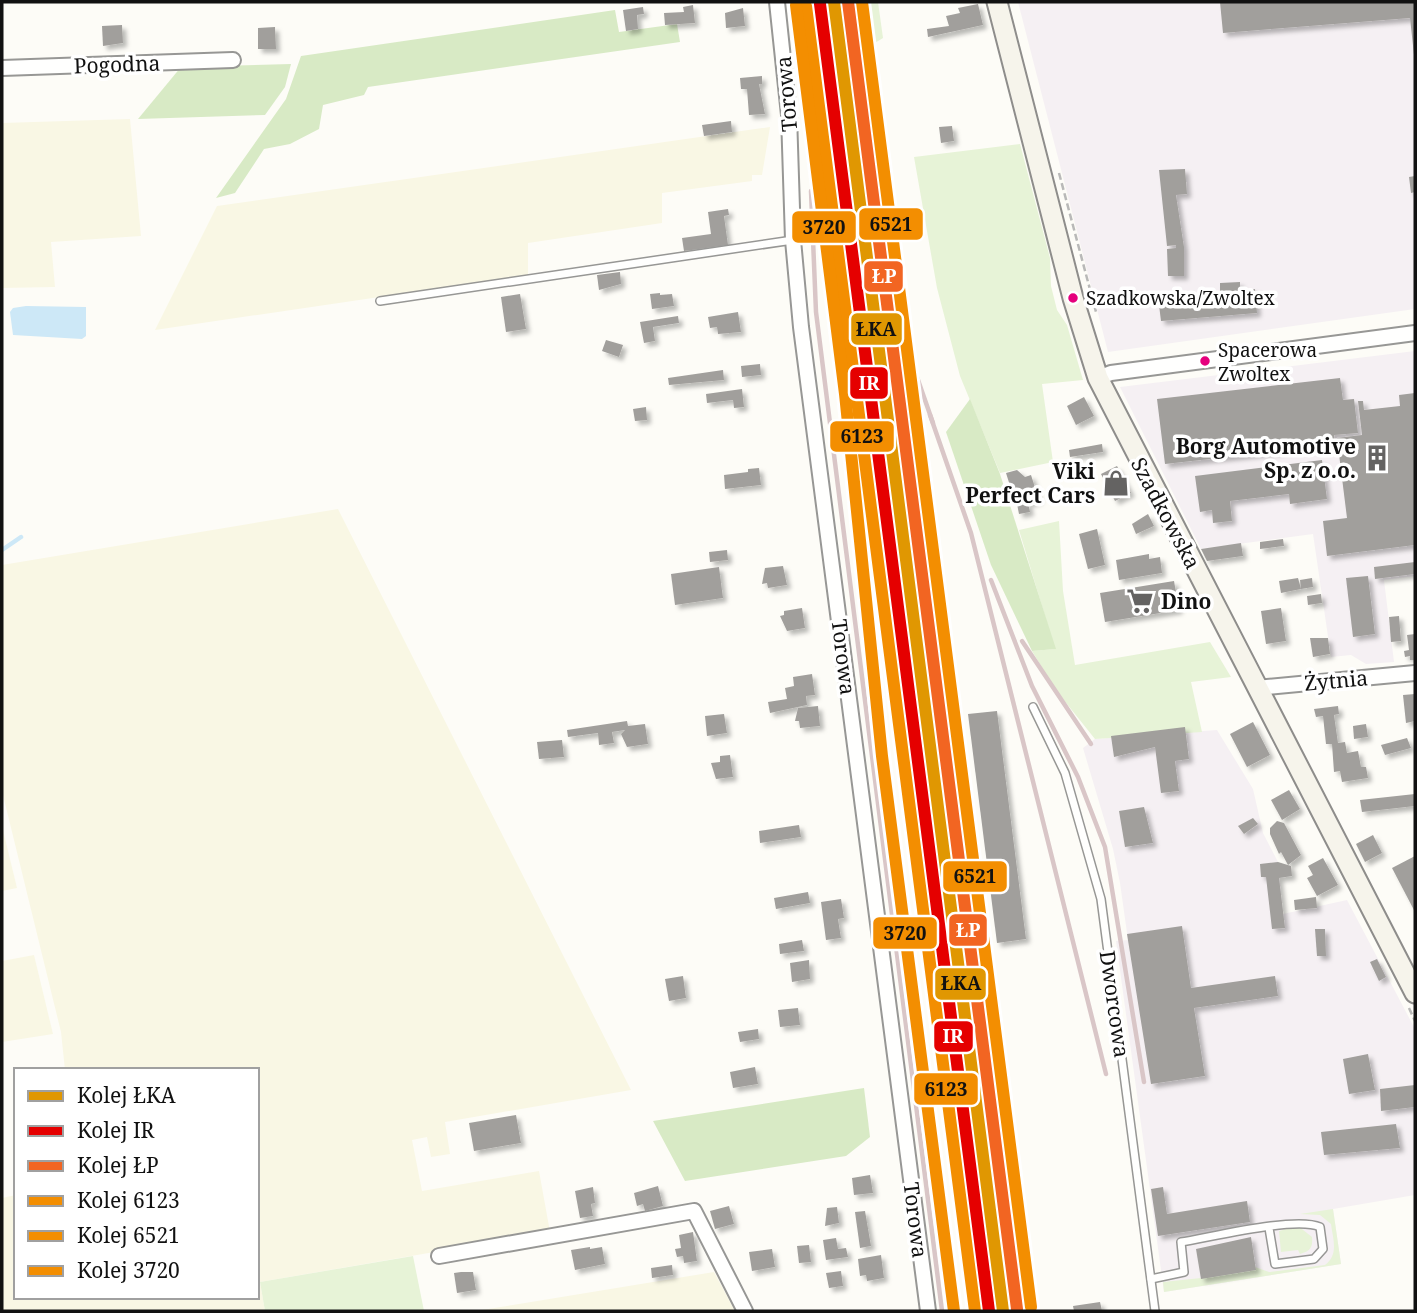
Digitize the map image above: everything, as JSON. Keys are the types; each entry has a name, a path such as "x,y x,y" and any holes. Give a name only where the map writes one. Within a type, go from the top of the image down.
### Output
{"street":[{"name":"Torowa","path":"776,2 789,115 793,240 928,1311"},
{"name":"Szadkowska","path":"997,2 1081,326 1098,378 1415,993"},
{"name":"Pogodna","path":"2,68 233,60"},
{"path":"1098,378 1111,373 1415,333"},
{"name":"Żytnia","path":"1256,688 1415,673"},
{"path":"439,1256 694,1211 745,1311"}],"lane":[{"path":"380,301 793,240"},
{"name":"Dworcowa","path":"1033,707 1065,773 1101,899 1155,1311"},
{"path":"1151,1279 1184,1272 1181,1242 1269,1227 1308,1222 1320,1227 1323,1249 1314,1259 1275,1264 1269,1227"}],"path":[{"path":"1058,170 1097,316"}],"shaded area":[{"path":"1018,2 1415,2 1415,309 1108,352"},
{"path":"130,119 141,236 51,242 55,287 2,288 2,123"},
{"path":"770,127 762,175 752,175 752,181 662,193 662,223 528,243 528,275 155,330 217,206"},
{"path":"1415,351 1415,576 1384,580 1394,662 1366,664 1351,655 1331,657 1313,534 1201,549 1120,387"},
{"path":"338,509 631,1090 445,1122 450,1154 431,1157 427,1137 412,1140 422,1191 539,1171 550,1232 260,1282 265,1311 2,1311 2,1198 14,1195 14,1299 259,1299 259,1068 65,1068 61,1032 2,791 2,565"},
{"path":"1217,730 1253,789 1263,833 1278,862 1283,914 1347,900 1415,1029 1415,1195 1333,1209 1341,1264 1164,1292 1116,941 1128,940 1120,883 1113,849 1083,748 1095,739"},
{"path":"2,826 17,888 2,891"},
{"path":"34,955 53,1034 2,1042 2,961"},
{"path":"714,1272 735,1311 476,1311 525,1303"}],"green space":[{"path":"859,2 878,2 883,38 865,49"},
{"path":"615,10 619,32 677,24 680,42 368,87 364,95 323,105 319,129 290,144 264,149 235,193 216,198 286,99 301,56"},
{"path":"291,64 285,87 265,115 138,119 181,67"},
{"path":"1020,144 1050,258 1051,286 1057,310 1067,325 1083,380 1042,384 1053,462 1000,473 960,376 937,288 914,157"},
{"path":"970,399 1000,474 1056,649 1032,651 991,565 946,432"},
{"path":"1059,521 1063,591 1075,665 1210,642 1231,677 1191,682 1202,732 1095,739 1055,689 1032,651 1055,649 1019,530"},
{"path":"864,1088 870,1137 846,1156 685,1181 653,1121"},
{"path":"1333,1209 1341,1264 1164,1292 1163,1282 1201,1278 1255,1267 1269,1272 1325,1265 1334,1251 1331,1224 1320,1215 1300,1214"},
{"path":"1298,1226 1312,1237 1310,1248 1300,1254 1298,1250 1281,1252 1279,1231"},
{"path":"413,1256 424,1311 265,1311 260,1282"}],"water":[{"path":"86,307 86,336 82,339 13,335 10,312 13,308"}],"building":[{"path":"1220,2 1415,2 1415,64 1410,18 1223,33"},
{"path":"978,4 983,25 928,37 927,29 949,26 946,16 960,13 958,8"},
{"path":"693,5 695,23 665,25 664,13 684,12 683,7"},
{"path":"643,7 644,14 637,15 638,29 626,31 623,10"},
{"path":"743,8 745,26 726,28 725,13"},
{"path":"122,25 123,43 103,46 102,26"},
{"path":"275,27 276,49 258,49 258,28"},
{"path":"762,76 762,84 759,84 765,114 749,115 747,89 741,89 740,78"},
{"path":"731,121 732,132 704,136 702,125"},
{"path":"952,126 954,141 941,143 939,127"},
{"path":"1185,169 1187,194 1176,195 1184,247 1184,276 1168,276 1167,249 1176,248 1176,245 1167,246 1159,170"},
{"path":"1415,176 1415,192 1411,193 1409,177"},
{"path":"728,209 729,215 724,216 728,245 684,251 682,238 711,234 708,212"},
{"path":"620,272 621,284 599,290 597,275"},
{"path":"1240,282 1240,291 1255,289 1257,313 1161,321 1158,297 1220,292 1220,283"},
{"path":"520,294 526,329 506,332 501,297"},
{"path":"650,294 672,294 674,306 652,309"},
{"path":"738,312 741,332 718,334 717,327 710,328 708,317"},
{"path":"678,316 679,323 653,327 655,341 644,343 640,322"},
{"path":"606,340 623,345 619,357 602,351"},
{"path":"760,364 761,375 742,377 741,366"},
{"path":"723,370 724,380 669,385 668,378"},
{"path":"1340,378 1343,400 1354,399 1358,433 1334,435 1335,445 1165,464 1157,399"},
{"path":"742,389 744,407 734,408 733,400 707,403 706,394"},
{"path":"1415,393 1415,545 1327,556 1323,521 1347,518 1337,438 1362,435 1358,401 1363,401 1364,410 1400,406 1399,395"},
{"path":"1084,397 1094,416 1076,425 1067,406"},
{"path":"646,407 647,420 635,421 633,409"},
{"path":"1102,444 1103,452 1070,457 1069,450"},
{"path":"1322,460 1327,499 1290,504 1289,494 1230,501 1232,521 1213,523 1212,510 1200,512 1195,476"},
{"name":"Viki Perfect Cars","path":"1117,466 1131,493 1115,501 1101,474"},
{"path":"759,468 761,485 725,489 724,475"},
{"path":"1017,470 1025,477 1031,475 1039,500 1028,503 1030,512 1019,514 1017,504 1027,502 1024,491 1013,495 1006,473"},
{"path":"1148,514 1154,526 1136,534 1132,524"},
{"path":"1097,529 1105,565 1088,569 1079,534"},
{"path":"1283,539 1284,546 1260,549 1260,542"},
{"path":"1241,543 1243,556 1207,561 1201,549"},
{"path":"727,550 728,560 710,562 709,552"},
{"path":"1149,554 1149,559 1160,557 1162,573 1119,580 1116,560"},
{"path":"1415,562 1415,574 1375,579 1374,567"},
{"path":"783,566 787,585 768,588 767,583 762,584 765,568"},
{"path":"719,567 723,598 675,605 671,574"},
{"path":"1368,576 1375,634 1353,637 1346,578"},
{"path":"1298,578 1301,589 1281,593 1279,581"},
{"path":"1312,578 1313,587 1301,589 1300,580"},
{"name":"Dino","path":"1174,581 1179,610 1105,622 1100,593"},
{"path":"1321,594 1322,603 1308,605 1307,596"},
{"path":"802,608 805,628 787,631 780,616 784,615 784,611"},
{"path":"1281,608 1286,641 1266,644 1261,611"},
{"path":"1399,616 1401,641 1391,642 1389,617"},
{"path":"1415,634 1415,660 1410,660 1410,656 1405,657 1404,651 1409,650 1407,635"},
{"path":"1310,638 1328,638 1330,654 1313,657"},
{"path":"812,674 815,695 806,696 807,705 770,713 768,702 787,699 785,688 794,686 793,677"},
{"path":"1415,694 1415,721 1406,723 1403,695"},
{"path":"818,706 820,726 800,728 799,721 795,721 798,708"},
{"path":"1338,706 1339,714 1334,715 1338,743 1345,742 1347,753 1358,751 1361,767 1366,767 1368,778 1342,782 1340,771 1334,772 1332,744 1326,744 1323,716 1316,717 1314,709"},
{"path":"997,711 1026,939 997,943 968,714"},
{"path":"724,714 727,733 707,736 705,716"},
{"path":"627,721 628,726 645,724 648,744 627,747 621,734 625,730 612,732 614,743 599,745 598,733 568,737 567,730"},
{"path":"1253,722 1270,755 1247,767 1230,734"},
{"path":"1366,724 1368,737 1354,739 1353,726"},
{"path":"1185,727 1189,759 1175,761 1179,791 1161,793 1155,747 1114,757 1111,736"},
{"path":"1407,738 1411,748 1385,755 1381,745"},
{"path":"562,740 564,757 539,759 537,742"},
{"path":"730,755 733,777 716,779 711,763 720,762 720,756"},
{"path":"1289,790 1300,809 1282,820 1271,800"},
{"path":"1415,794 1415,806 1362,812 1360,800"},
{"path":"1144,807 1153,843 1125,847 1119,811"},
{"path":"1253,818 1258,824 1244,834 1238,826"},
{"path":"1277,821 1284,823 1301,855 1288,865 1281,852 1279,854 1270,834 1270,828"},
{"path":"799,825 801,837 760,843 759,831"},
{"path":"1373,835 1382,853 1365,862 1356,844"},
{"path":"1415,856 1415,912 1392,868"},
{"path":"1323,858 1338,885 1317,896 1307,878 1313,875 1308,866"},
{"path":"1278,862 1291,866 1292,876 1279,878 1285,928 1272,929 1266,877 1261,877 1260,864"},
{"path":"808,892 810,903 776,909 774,898"},
{"path":"1316,897 1317,908 1295,910 1294,900"},
{"path":"841,899 844,918 838,919 841,938 826,940 821,902"},
{"path":"1182,926 1191,988 1275,976 1278,996 1194,1008 1205,1076 1151,1084 1127,934"},
{"path":"1315,929 1325,929 1326,956 1317,956"},
{"path":"802,940 804,951 780,954 779,944"},
{"path":"1377,959 1386,977 1379,981 1370,962"},
{"path":"809,960 810,979 792,982 790,963"},
{"path":"683,976 686,998 669,1001 665,979"},
{"path":"798,1008 800,1025 780,1027 778,1010"},
{"path":"758,1029 759,1039 740,1042 738,1032"},
{"path":"1368,1054 1375,1090 1349,1094 1343,1059"},
{"path":"755,1067 758,1084 733,1088 730,1072"},
{"path":"1415,1085 1415,1107 1381,1111 1380,1089"},
{"path":"516,1115 521,1143 474,1151 469,1123"},
{"path":"1396,1124 1400,1148 1324,1155 1321,1132"},
{"path":"870,1175 873,1193 854,1195 852,1178"},
{"path":"658,1186 663,1206 645,1211 643,1204 637,1206 634,1193"},
{"path":"593,1187 593,1216 580,1218 575,1191"},
{"path":"1163,1187 1167,1214 1247,1201 1250,1222 1158,1236 1151,1189"},
{"path":"729,1206 734,1224 715,1229 710,1211"},
{"path":"837,1207 839,1223 825,1226 827,1208"},
{"path":"865,1211 871,1246 860,1248 855,1212"},
{"path":"693,1232 697,1261 684,1263 683,1256 677,1257 675,1249 681,1248 679,1235"},
{"path":"1251,1237 1256,1270 1201,1279 1196,1249"},
{"path":"836,1238 838,1249 846,1248 848,1257 826,1260 823,1240"},
{"path":"809,1245 811,1262 799,1263 797,1246"},
{"path":"602,1247 605,1264 575,1270 571,1250"},
{"path":"772,1249 775,1267 752,1271 749,1252"},
{"path":"881,1255 884,1278 867,1281 866,1275 860,1276 858,1259"},
{"path":"672,1265 673,1275 652,1278 651,1268"},
{"path":"841,1271 843,1286 829,1288 826,1273"},
{"path":"473,1272 476,1290 457,1293 454,1273"},
{"path":"1100,1302 1102,1311 1074,1311 1073,1306"}],"waterway":[{"path":"2,550 21,537"}],"railway":[{"path":"853,2 975,950 1010,1173 1016,1311"},
{"path":"811,191 816,312 942,1311"},
{"path":"903,337 933,423"},
{"path":"930,415 971,533 1106,1074"},
{"path":"991,580 1032,686 1078,777 1105,847 1144,1082"},
{"path":"1022,641 1091,744"}],"rail line":[{"name":"ŁKA","path":"834,2 1003,1311"},
{"name":"ŁP","path":"848,2 1017,1309"},
{"name":"6521","path":"862,2 1031,1307"},
{"name":"IR","path":"820,4 989,1311"},
{"name":"3720","path":"796,5 845,394 882,756 954,1311"},
{"name":"6123","path":"806,6 975,1311"}],"place":[{"name":"Szadkowska/Zwoltex","path":"1073,298"},
{"name":"Spacerowa Zwoltex","path":"1205,361"},
{"name":"Borg Automotive Sp. z o.o.","path":"1377,458"},
{"name":"Viki Perfect Cars","path":"1116,483"},
{"name":"Dino","path":"1140,601"}]}
